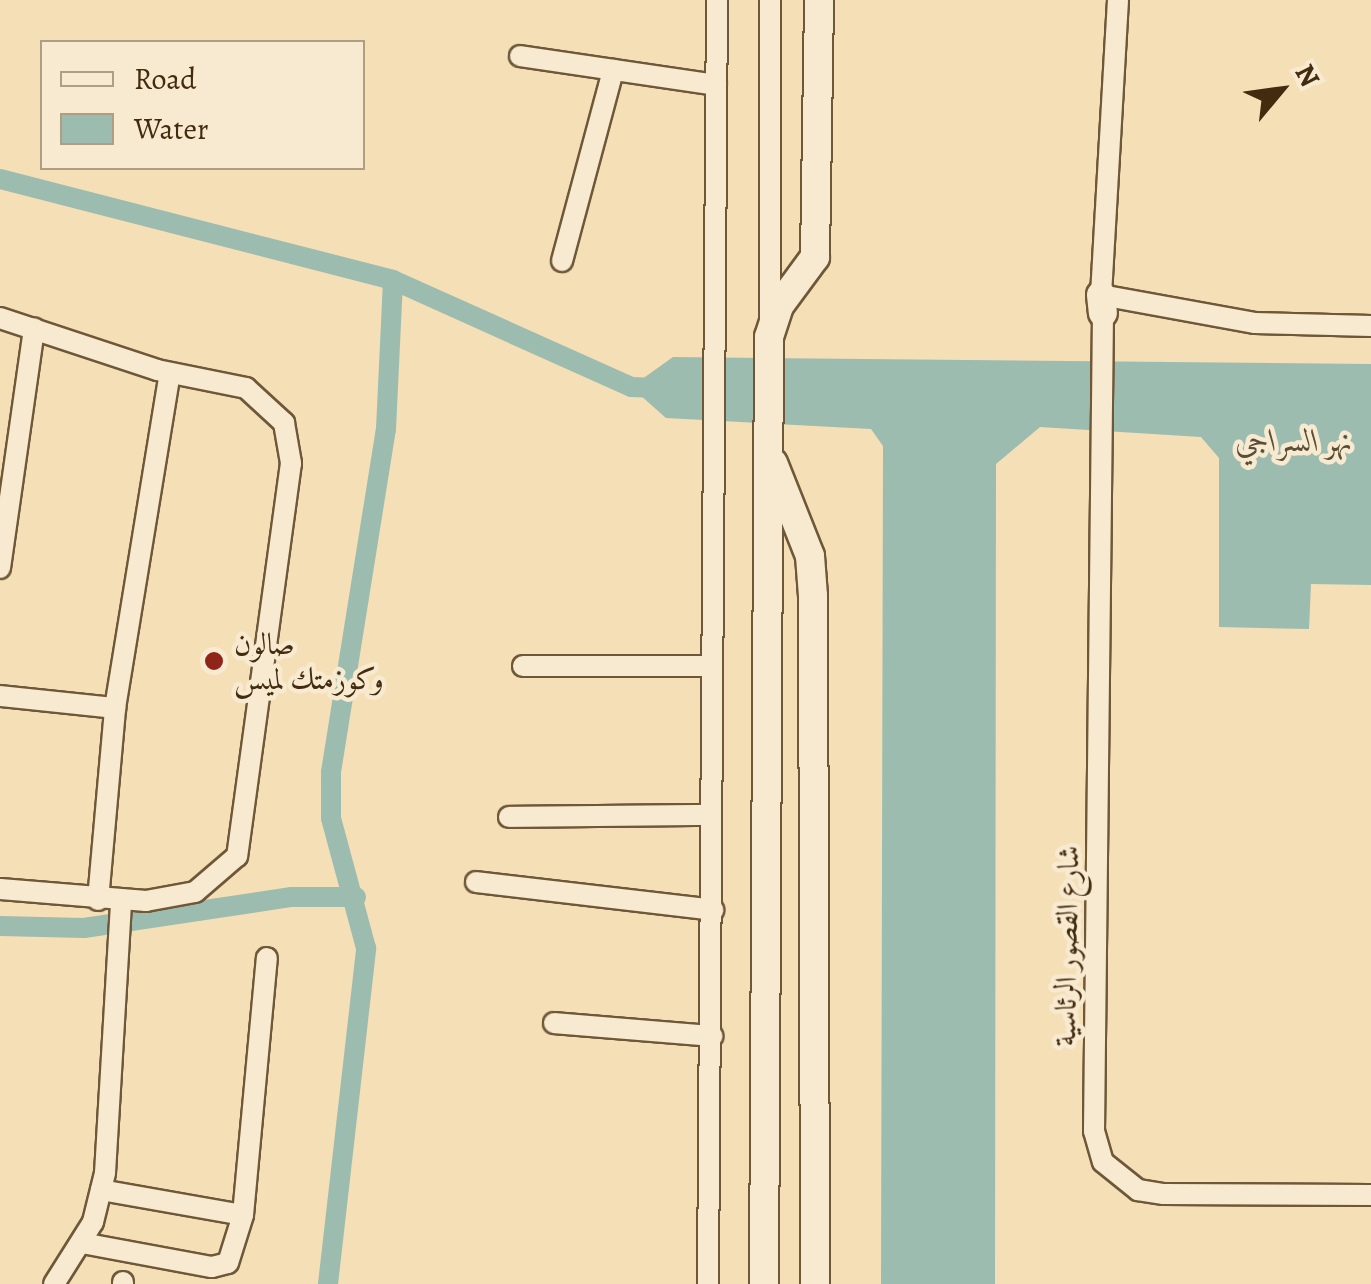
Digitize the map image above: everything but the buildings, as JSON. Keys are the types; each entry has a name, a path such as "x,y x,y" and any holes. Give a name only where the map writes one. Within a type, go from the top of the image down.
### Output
{"main road":[{"path":"764,1284 770,330 815,257 818,0"},
{"path":"768,442 810,556 813,596 815,1284"}],"street":[{"path":"708,1284 714,910 708,436 717,0"},
{"path":"770,0 770,330"},
{"name":"شارع القصور الرئاسية","path":"1118,0 1102,304 1094,1131 1102,1162 1138,1190 1164,1194 1371,1195"},
{"path":"520,56 716,84"},
{"path":"562,260 612,70"},
{"path":"1102,304 1255,323 1371,326"},
{"path":"0,318 170,374 246,388 284,423 291,463 237,856 195,892 123,913 98,900 0,889"},
{"path":"0,568 34,328"},
{"path":"98,900 115,708 170,374"},
{"path":"523,666 710,666"},
{"path":"0,696 115,708"},
{"path":"509,817 710,815"},
{"path":"476,882 714,910"},
{"path":"54,1284 82,1243 101,1190 123,913"},
{"path":"82,1243 212,1267 228,1263 242,1215 266,958"},
{"path":"554,1023 712,1036"},
{"path":"101,1190 242,1215"}],"water":[{"name":"نهر السراجي","path":"673,357 1371,364 1371,585 1311,584 1309,629 1219,627 1219,458 1201,437 1040,427 996,464 995,1284 881,1284 883,446 871,429 666,418 631,387"}],"waterway":[{"path":"0,179 393,280 631,387 657,388"},
{"path":"328,1284 366,948 331,818 331,772 386,429 393,280"},
{"path":"0,926 84,928 292,897 356,897"}],"place":[{"name":"صالون وكوزمتك لميس","path":"214,661"}]}
